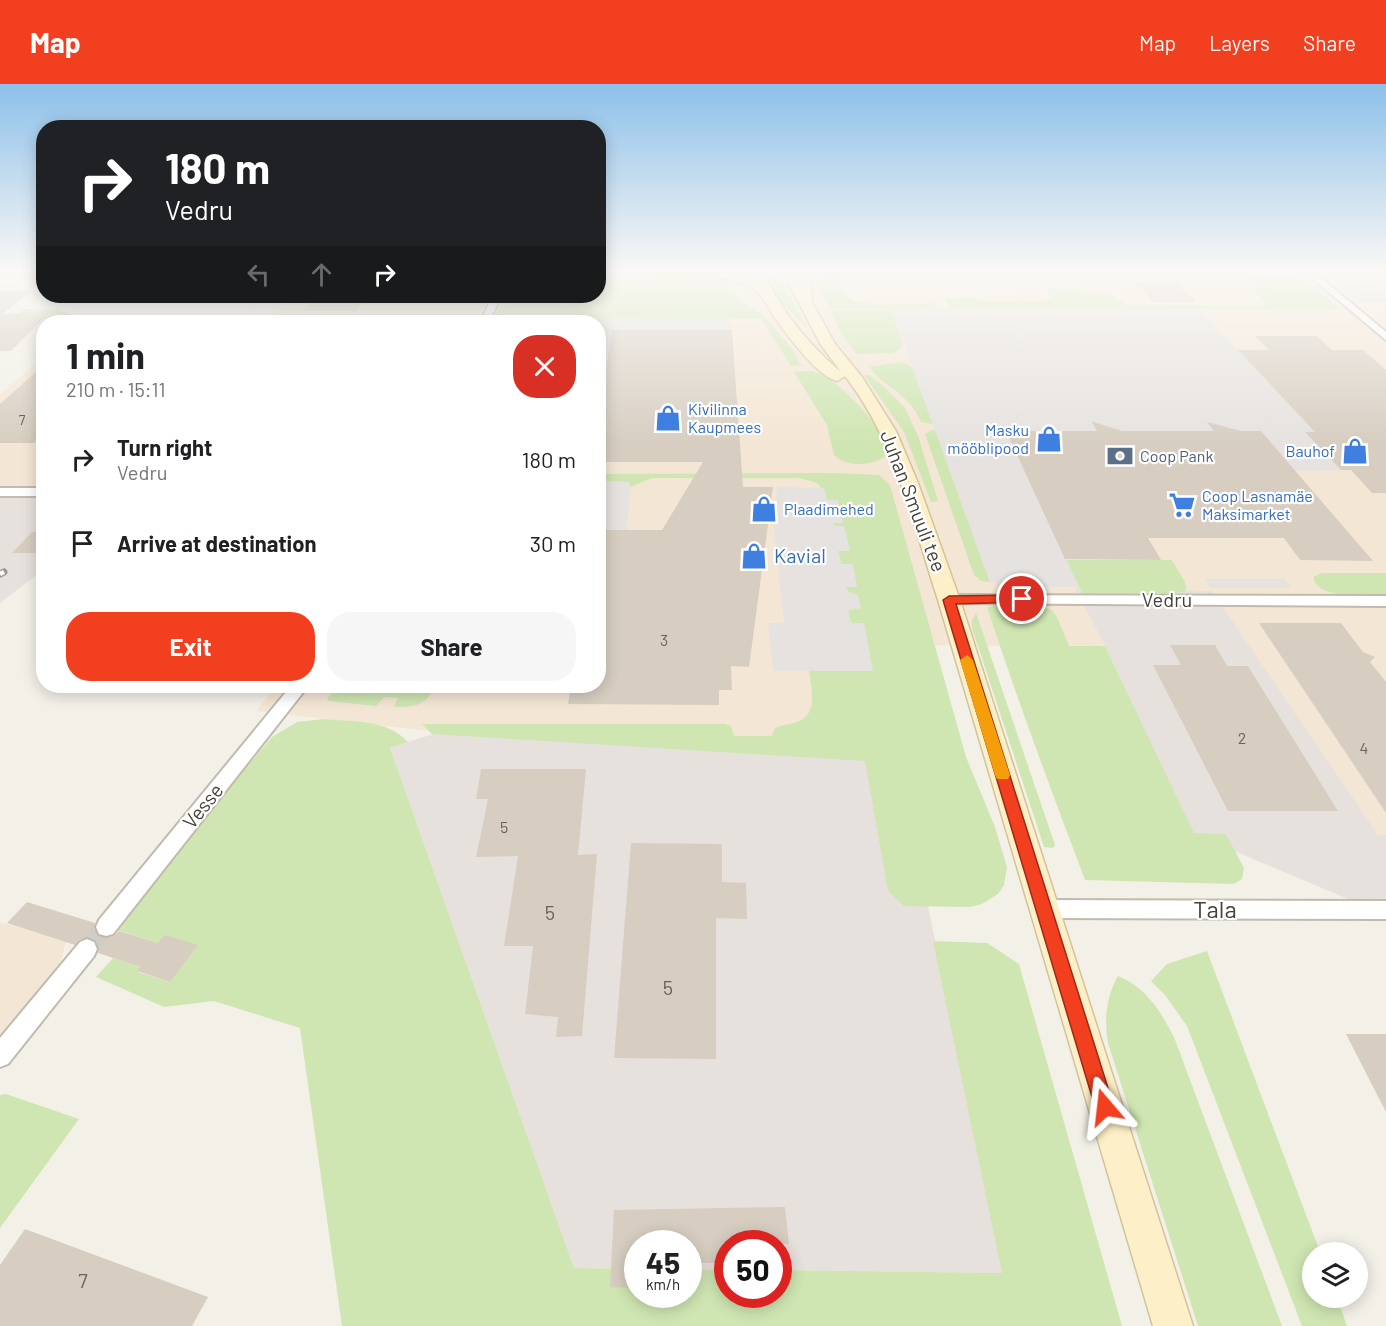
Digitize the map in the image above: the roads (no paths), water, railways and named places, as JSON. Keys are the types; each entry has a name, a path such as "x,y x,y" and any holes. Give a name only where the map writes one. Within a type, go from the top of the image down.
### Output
{"main road":[{"name":"Juhan Smuuli tee","path":"792,327 824,366 869,402"},
{"name":"Juhan Smuuli tee","path":"818,327 828,345 856,380 896,447 949,600 1173,1326"}],"street":[{"path":"1374,327 1386,337"},
{"path":"0,492 36,492"},
{"name":"Vedru","path":"949,600 1386,601"},
{"name":"Vesse","path":"106,927 294,693"},
{"name":"Tala","path":"1043,909 1386,910"},
{"path":"0,1056 87,949"}],"tunnel":[{"path":"87,949 106,927"}],"railway":[{"path":"0,574 4,572"}],"place":[{"name":"Kivilinna Kaupmees","path":"668,418"},
{"name":"Masku mööblipood","path":"1049,439"},
{"name":"Bauhof","path":"1355,451"},
{"name":"Coop Pank","path":"1120,456"},
{"name":"Coop Lasnamäe Maksimarket","path":"1182,505"},
{"name":"Plaadimehed","path":"764,509"},
{"name":"Kavial","path":"754,556"}]}
